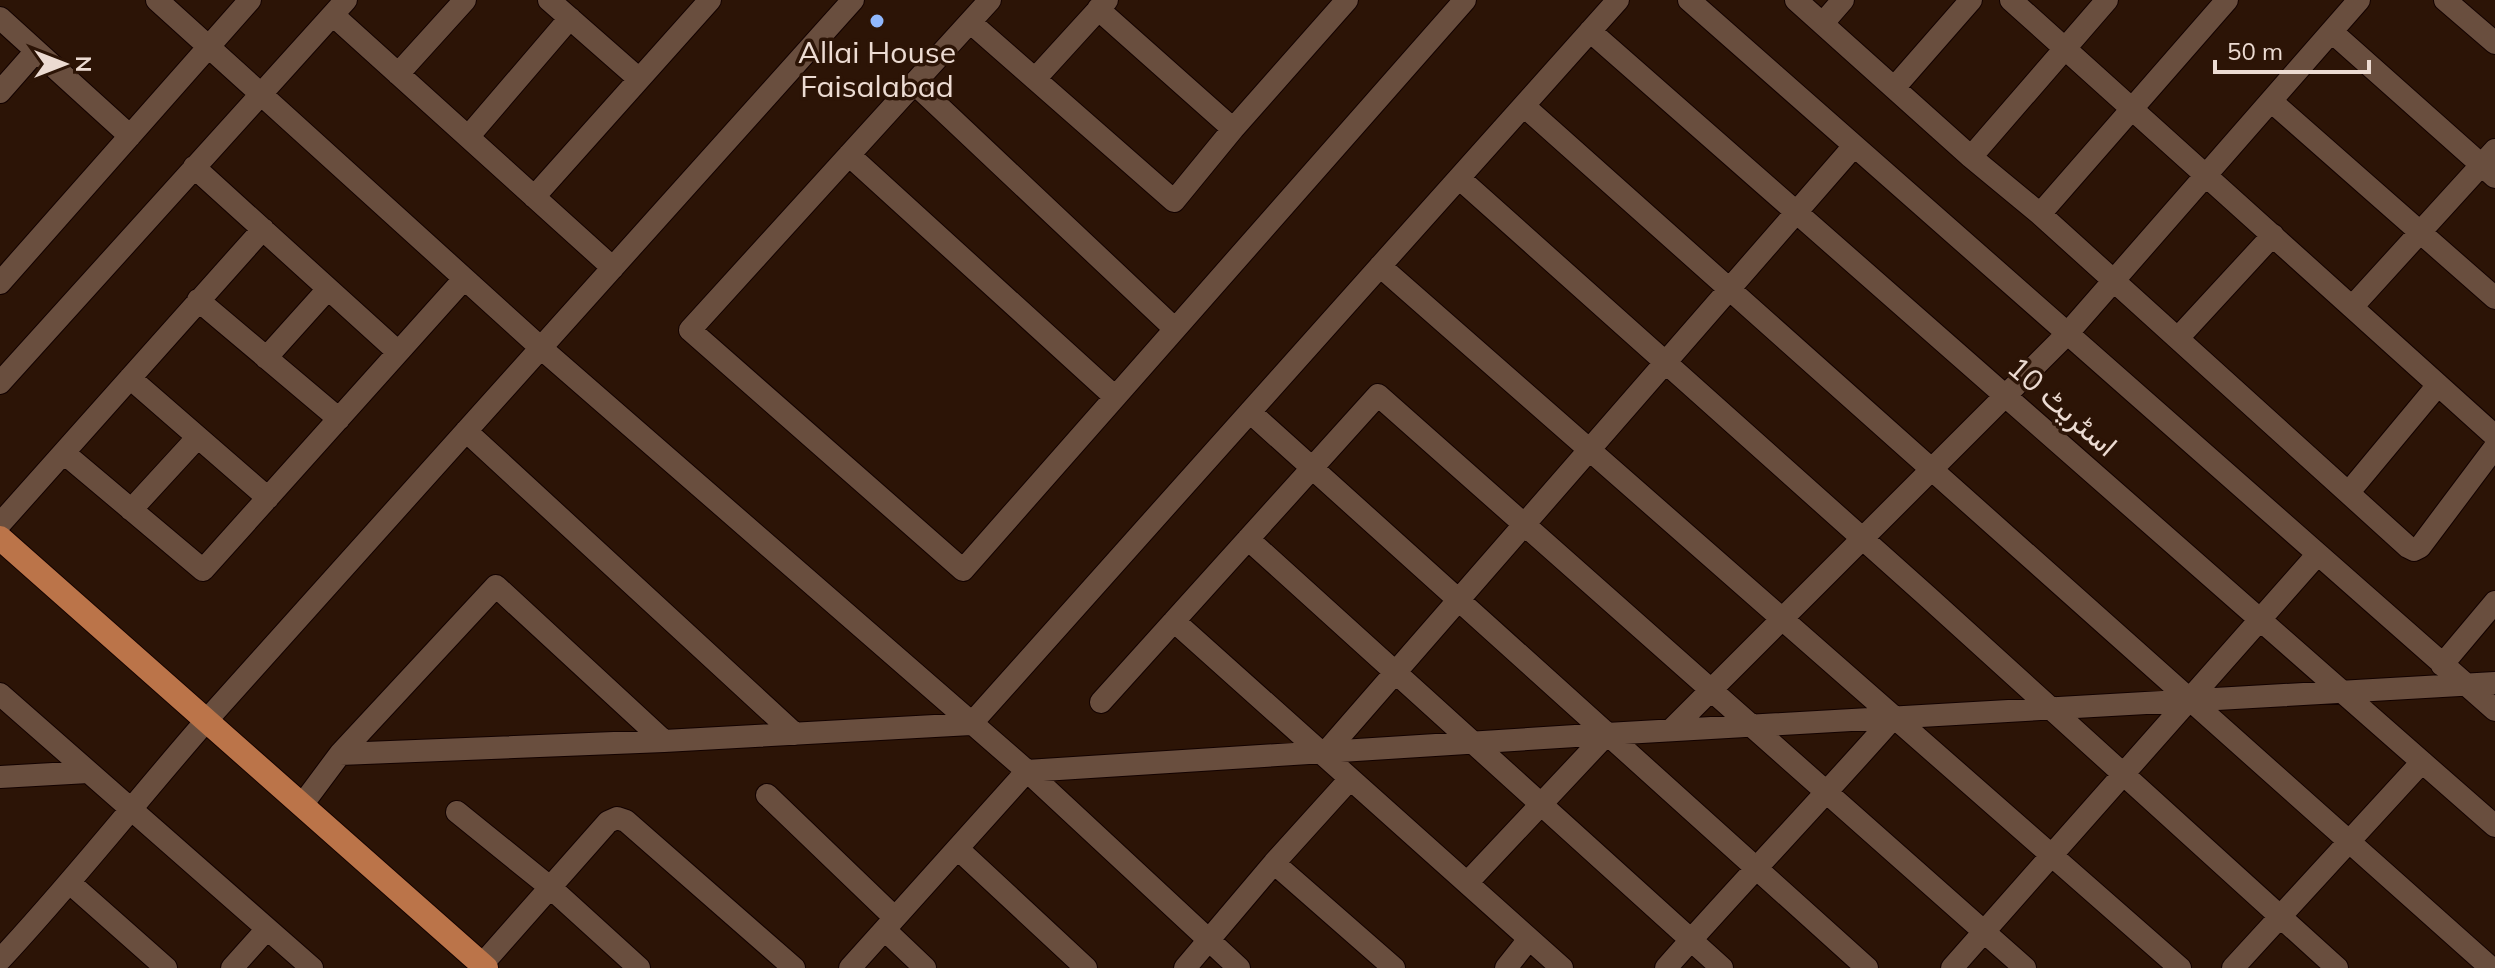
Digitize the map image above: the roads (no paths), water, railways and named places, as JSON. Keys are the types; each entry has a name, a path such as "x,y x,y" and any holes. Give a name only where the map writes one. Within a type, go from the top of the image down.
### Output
{"main road":[{"path":"0,538 482,967"}],"street":[{"path":"157,0 541,348 1027,771 1239,968"},
{"path":"0,283 250,0"},
{"path":"398,74 465,0"},
{"path":"549,0 639,79"},
{"path":"5,959 129,808 853,0"},
{"path":"990,0 690,330 963,570 1465,0"},
{"path":"970,22 1174,201 1347,0"},
{"path":"340,754 664,741 971,724 1618,0"},
{"path":"1689,0 2495,710"},
{"path":"1796,0 2114,280 2408,547 2414,550 2420,547 2495,447"},
{"path":"1823,23 1843,0"},
{"path":"1894,88 1971,0"},
{"path":"2011,0 2495,436"},
{"path":"1971,157 2107,0"},
{"path":"2040,214 2227,0"},
{"path":"1671,730 2067,334 2359,0"},
{"path":"2445,0 2495,43"},
{"path":"534,197 706,2"},
{"path":"1035,79 1102,4 1233,129"},
{"path":"0,383 339,8 398,74 613,268"},
{"path":"0,18 130,136"},
{"path":"468,137 570,18"},
{"name":"اسٹریٹ 10","path":"1590,31 2495,826"},
{"path":"2332,32 2491,164 2420,232 2352,307"},
{"path":"0,92 36,51"},
{"path":"914,83 1175,329"},
{"path":"2271,101 2495,298"},
{"path":"1524,106 2491,968"},
{"path":"1323,752 1854,146"},
{"path":"849,155 1115,397"},
{"path":"194,167 398,352"},
{"path":"1459,178 2337,968"},
{"path":"0,524 263,229"},
{"path":"2178,338 2273,235"},
{"path":"1380,266 2180,968"},
{"path":"64,453 203,570 464,279"},
{"path":"266,358 328,289"},
{"path":"198,300 339,419"},
{"path":"130,378 268,498"},
{"path":"2349,492 2438,385"},
{"path":"1101,702 1378,395 2025,968"},
{"path":"1250,412 1867,968"},
{"path":"466,431 795,734"},
{"path":"131,510 198,437"},
{"path":"1248,539 1722,968"},
{"path":"1952,968 2317,555"},
{"path":"302,805 340,754 496,586 664,741"},
{"path":"2442,665 2495,602"},
{"path":"1174,621 1562,968"},
{"path":"850,968 1027,771 2495,683"},
{"path":"0,694 312,968"},
{"path":"1666,968 1894,717"},
{"path":"1467,883 1607,734"},
{"path":"2233,968 2422,762"},
{"path":"0,777 88,772"},
{"path":"1185,968 1350,779"},
{"path":"767,795 890,924 925,968"},
{"path":"457,812 551,888 639,968"},
{"path":"482,967 608,822 617,818 626,821 794,968"},
{"path":"958,849 1086,968"},
{"path":"1274,863 1394,968"},
{"path":"70,883 166,968"},
{"path":"232,968 267,929"},
{"path":"1506,968 1529,939"}],"place":[{"name":"Allai House Faisalabad","path":"877,21"}]}
